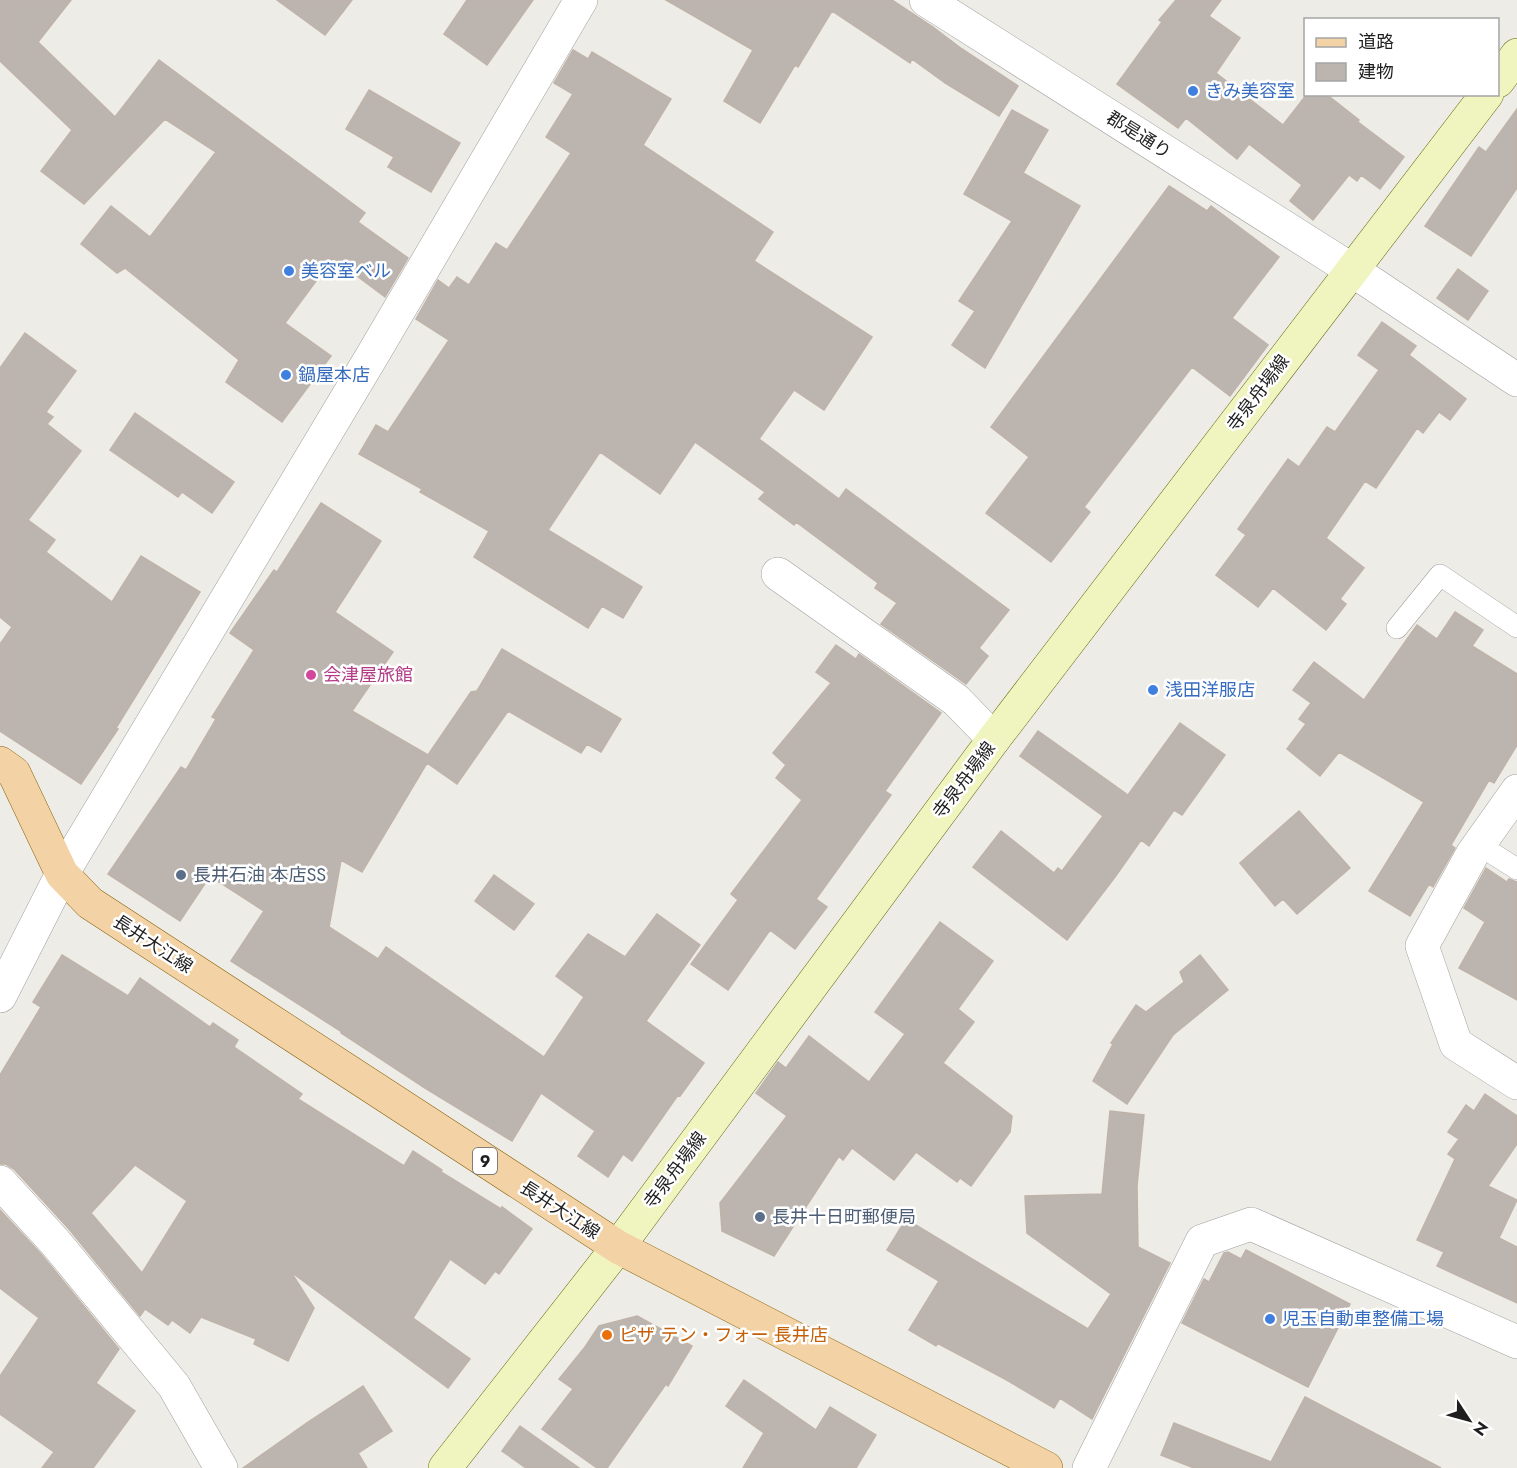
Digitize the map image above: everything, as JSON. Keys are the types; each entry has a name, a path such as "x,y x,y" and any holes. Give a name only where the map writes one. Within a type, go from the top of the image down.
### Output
{"main road":[{"path":"1499,78 1517,55"},
{"name":"寺泉舟場線","path":"445,1468 618,1247 994,739 1485,96"},
{"name":"長井大江線","path":"0,763 14,773 62,874 90,903 618,1247 1047,1468"}],"street":[{"path":"0,996 62,874 366,366 581,0"},
{"name":"郡是通り","path":"926,0 1353,270 1517,380"},
{"path":"778,574 956,700 994,739"},
{"path":"1517,791 1479,845 1422,946 1456,1044 1517,1083"},
{"path":"0,1182 55,1242 174,1386 221,1468"},
{"path":"1089,1468 1202,1241 1251,1224 1517,1342"}],"lane":[{"path":"1397,628 1440,575 1517,627"},
{"path":"1479,845 1517,869"}],"building":[{"path":"0,0 71,0 38,42 115,117 159,60 365,213 358,222 408,258 385,297 333,258 285,323 331,356 282,422 226,382 239,360 125,268 117,273 81,244 111,206 150,237 216,152 165,119 84,204 41,171 72,130 0,61"},
{"path":"277,0 352,0 325,35"},
{"path":"467,0 533,0 487,65 444,34"},
{"path":"666,0 892,0 1018,86 999,116 945,83 912,59 910,63 832,11 798,67 795,65 760,123 724,101 753,50"},
{"path":"1176,0 1221,0 1209,16 1240,38 1216,73 1283,125 1305,96 1329,96 1404,157 1380,189 1361,175 1357,181 1349,175 1313,220 1290,201 1302,185 1249,144 1237,159 1186,118 1178,128 1117,84 1162,22 1159,20"},
{"path":"573,50 588,59 592,52 671,99 643,145 773,232 754,261 872,337 824,410 794,390 759,439 839,499 846,489 1009,610 979,648 988,656 966,684 881,624 897,603 875,588 878,583 796,522 794,525 759,499 765,492 695,442 660,494 600,452 548,530 642,587 623,618 602,606 588,628 474,557 489,531 420,492 422,489 359,454 376,425 388,432 449,340 416,319 438,280 449,288 457,277 469,285 496,243 507,250 571,153 546,137 573,94 554,83"},
{"path":"369,90 460,143 431,192 388,167 394,157 346,129"},
{"path":"1517,109 1517,188 1471,256 1425,226 1479,147 1486,152"},
{"path":"1012,110 1048,130 1023,173 1080,206 985,368 952,345 975,311 959,301 1012,221 964,194"},
{"path":"1169,186 1207,211 1211,206 1279,257 1232,318 1268,345 1230,396 1192,367 1084,507 1090,512 1051,562 986,513 1029,457 991,427"},
{"path":"1458,269 1488,291 1468,320 1437,298"},
{"path":"1382,322 1416,346 1409,355 1466,399 1450,420 1439,412 1423,433 1417,428 1376,488 1365,481 1326,538 1364,568 1340,599 1346,604 1326,630 1273,588 1258,607 1216,575 1246,535 1238,529 1288,459 1299,467 1327,427 1335,432 1379,370 1358,355"},
{"path":"25,333 76,371 46,412 53,417 47,424 81,451 28,520 55,540 46,552 112,602 141,556 200,592 116,728 118,729 81,784 0,731 0,644 12,627 0,617 0,368"},
{"path":"135,413 234,482 212,513 182,492 178,497 110,450"},
{"path":"321,503 381,541 335,612 393,652 352,711 428,755 471,692 477,691 502,649 621,719 601,752 587,744 581,753 508,711 457,784 427,763 362,872 341,860 329,927 378,959 386,947 544,1057 584,997 556,976 588,934 625,957 657,914 700,945 646,1021 704,1063 680,1096 678,1095 632,1161 623,1154 608,1177 578,1156 595,1131 541,1093 512,1141 425,1088 231,961 264,911 210,876 180,921 108,874 181,767 186,770 216,719 212,717 254,650 230,633 274,570 277,572"},
{"path":"1455,612 1483,630 1472,646 1517,674 1517,745 1494,783 1489,780 1451,845 1455,848 1433,887 1429,884 1410,916 1369,891 1424,802 1339,752 1320,776 1287,749 1306,724 1299,719 1311,703 1293,690 1314,662 1364,700 1417,625 1437,639"},
{"path":"836,645 856,659 859,654 941,713 885,791 891,795 816,899 827,907 795,949 770,930 728,990 691,964 738,900 731,894 802,800 776,778 786,765 773,753 831,683 816,672"},
{"path":"1180,723 1225,755 1182,815 1174,810 1149,846 1141,840 1067,940 973,867 1001,831 1054,873 1058,868 1062,871 1103,816 1020,756 1038,731 1128,795"},
{"path":"1299,811 1350,868 1297,914 1283,899 1275,906 1240,863"},
{"path":"1486,868 1507,882 1509,879 1517,882 1517,1000 1459,968 1485,922 1464,908"},
{"path":"494,875 534,904 514,930 475,901"},
{"path":"940,922 993,961 958,1009 974,1022 943,1063 1012,1116 1010,1132 971,1186 960,1178 957,1182 916,1152 894,1180 852,1148 843,1160 839,1156 774,1256 722,1231 720,1203 787,1116 756,1093 778,1062 786,1068 809,1036 869,1082 905,1034 875,1012"},
{"path":"62,955 128,996 140,978 210,1027 213,1023 238,1040 234,1047 302,1094 298,1099 404,1166 413,1151 442,1170 441,1172 501,1209 502,1207 532,1229 499,1274 495,1271 485,1284 450,1259 413,1318 470,1359 448,1388 291,1272 314,1308 288,1361 254,1344 256,1339 201,1317 190,1333 172,1320 168,1325 145,1309 140,1316 69,1229 14,1169 6,1164 0,1164 0,1075 41,1007 33,1002","holes":["135,1165 187,1201 142,1273 91,1213"]},
{"path":"1200,955 1228,990 1173,1035 1127,1104 1093,1081 1113,1044 1111,1043 1136,1005 1146,1012 1184,982 1180,972"},
{"path":"1485,1094 1517,1116 1517,1144 1488,1186 1517,1200 1499,1238 1517,1247 1517,1303 1437,1266 1444,1252 1417,1240 1455,1159 1448,1154 1459,1139 1448,1132 1466,1105 1474,1111"},
{"path":"1110,1111 1144,1115 1137,1186 1138,1247 1170,1263 1092,1419 1060,1398 1054,1408 1005,1379 937,1343 936,1346 909,1330 939,1281 887,1250 906,1219 1088,1329 1111,1294 1027,1233 1025,1196 1102,1194"},
{"path":"0,1210 41,1254 119,1349 96,1383 135,1411 93,1468 42,1468 54,1452 0,1414 0,1376 39,1318 0,1288"},
{"name":"児玉自動車整備工場","path":"1246,1250 1350,1304 1308,1387 1182,1323 1204,1279 1209,1282 1224,1253 1228,1252 1241,1259"},
{"path":"637,1316 692,1346 668,1386 666,1384 607,1468 597,1468 542,1429 573,1389 559,1379 599,1326"},
{"path":"744,1380 816,1430 830,1407 876,1435 856,1468 743,1468 764,1433 726,1406"},
{"path":"363,1386 392,1431 358,1453 367,1468 243,1468 308,1422"},
{"path":"1305,1397 1441,1468 1194,1468 1161,1455 1174,1423 1271,1462"},
{"path":"520,1426 579,1468 526,1468 502,1451"}],"place":[{"name":"きみ美容室","path":"1193,91"},
{"name":"美容室ベル","path":"289,271"},
{"name":"鍋屋本店","path":"286,375"},
{"name":"会津屋旅館","path":"311,675"},
{"name":"浅田洋服店","path":"1153,690"},
{"name":"長井石油 本店SS","path":"181,875"},
{"name":"長井十日町郵便局","path":"760,1217"},
{"name":"児玉自動車整備工場","path":"1270,1319"},
{"name":"ピザ テン・フォー 長井店","path":"607,1335"}]}
